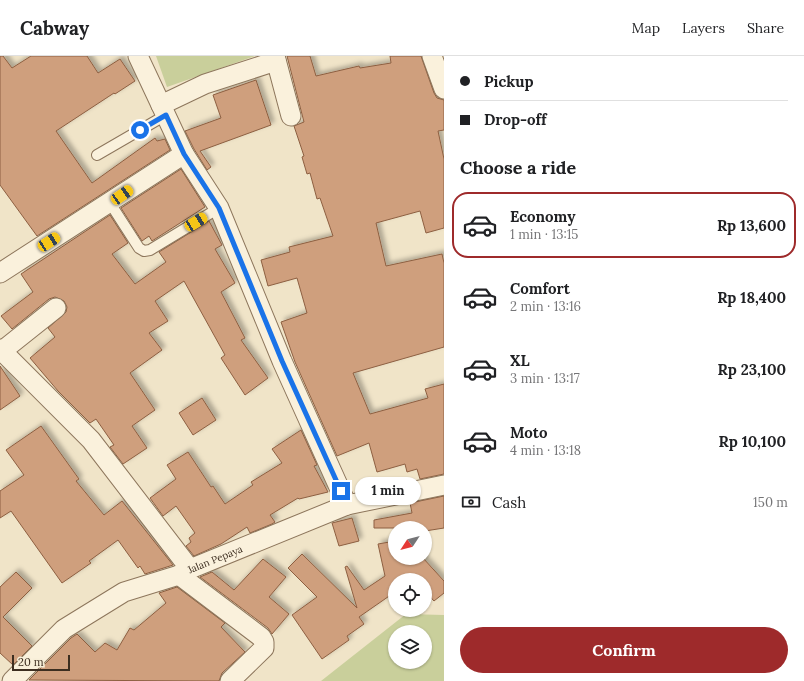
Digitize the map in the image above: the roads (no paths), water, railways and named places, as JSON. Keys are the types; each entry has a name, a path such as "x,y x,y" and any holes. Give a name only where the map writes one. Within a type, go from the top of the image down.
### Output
{"street":[{"path":"138,56 184,154 219,208 282,361 347,505"},
{"path":"432,56 444,89"},
{"path":"164,110 205,84 275,58 291,116"},
{"path":"0,273 184,154"},
{"path":"56,308 1,350 91,440 185,572 261,637 264,642 264,648 230,681"},
{"name":"Jalan Pepaya","path":"12,681 64,629 124,592 185,572 347,505 444,485"}],"lane":[{"path":"97,155 164,110"},
{"path":"110,203 139,248 144,251 150,250 219,208"}]}
